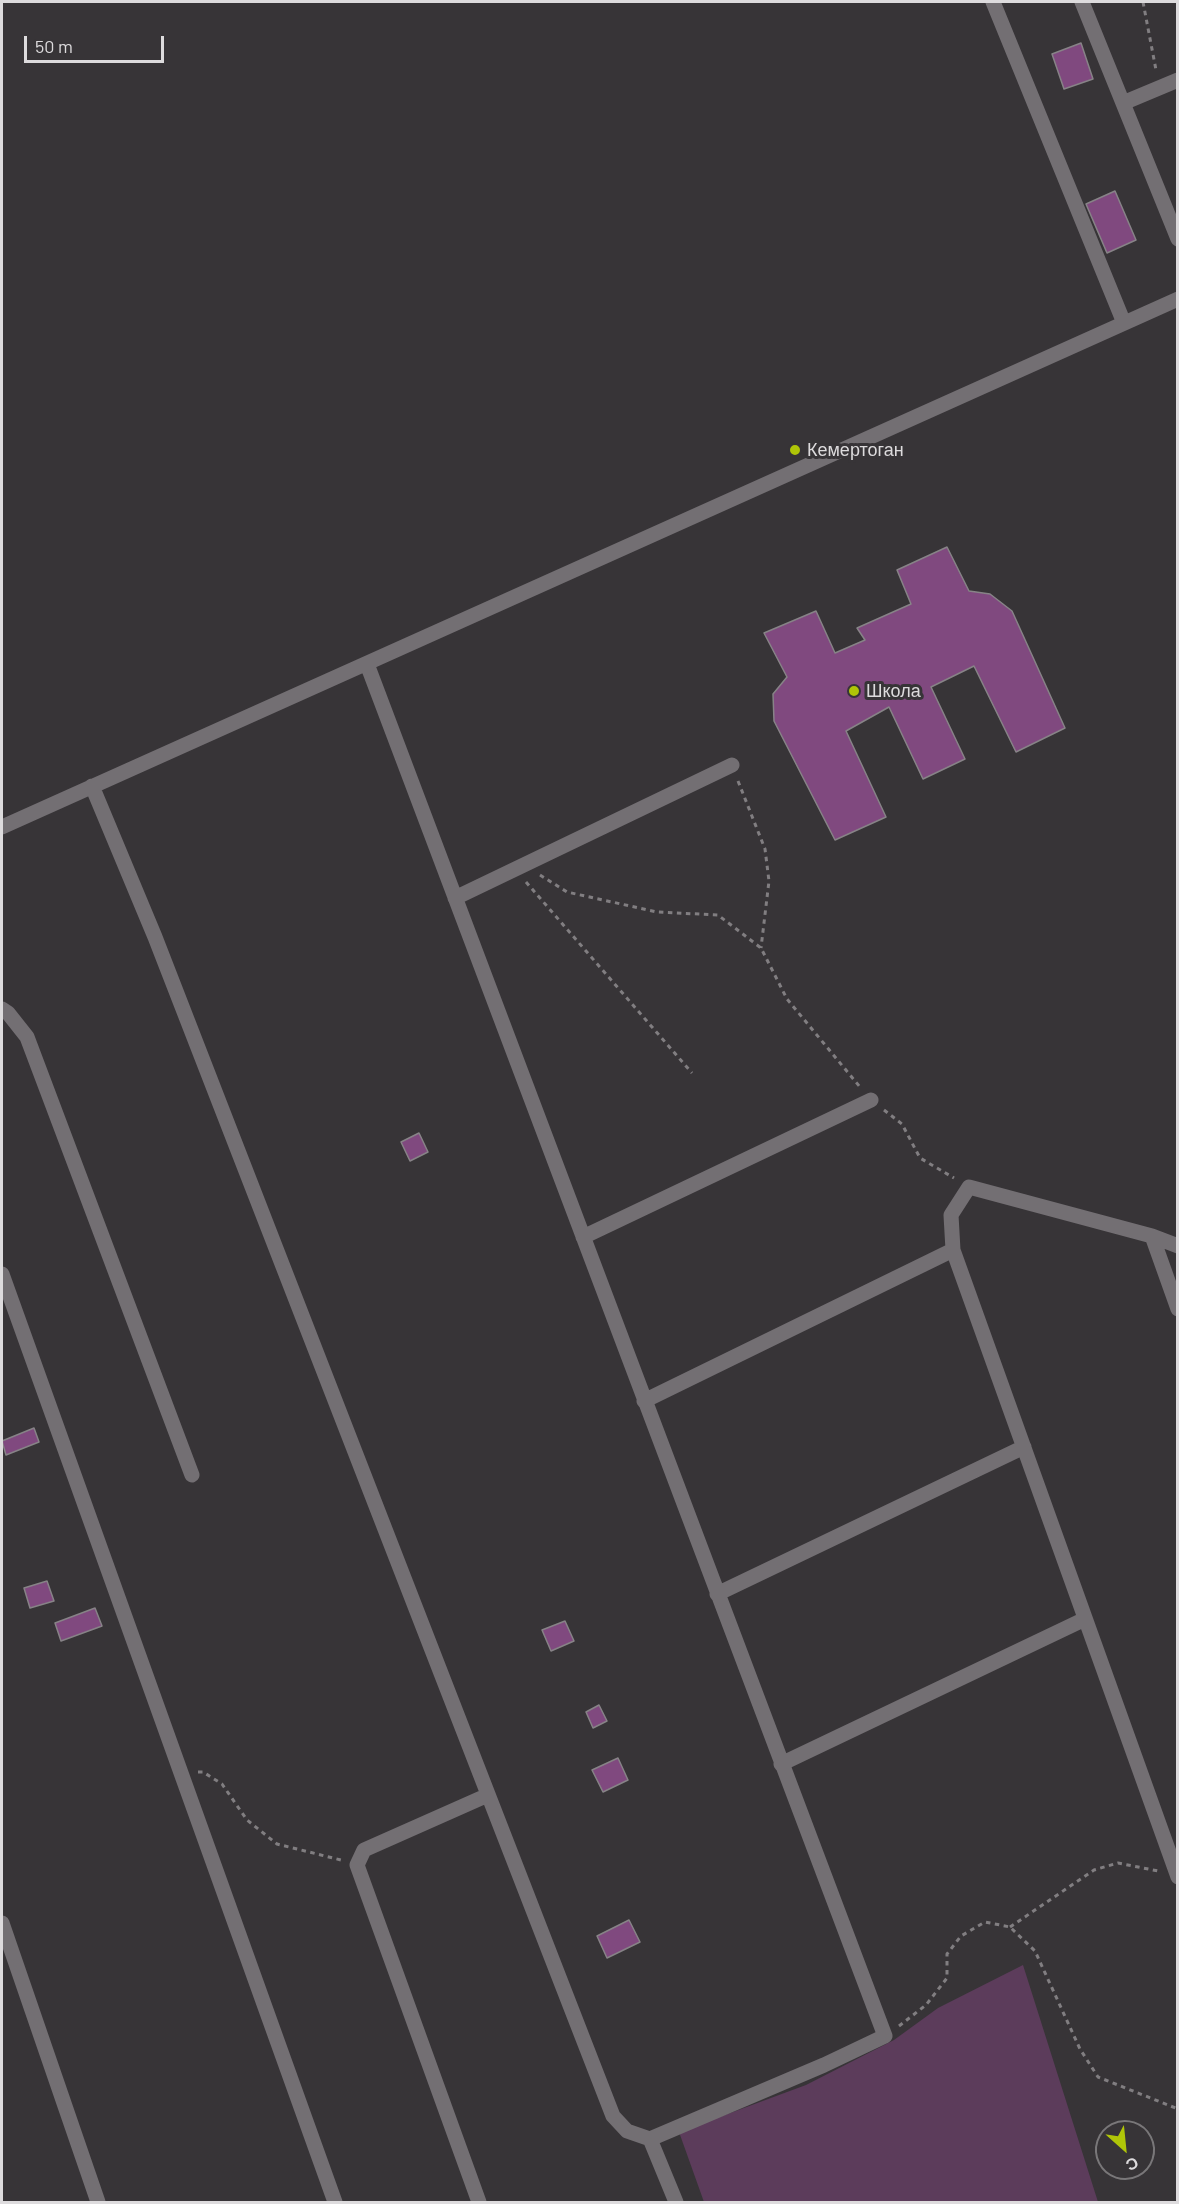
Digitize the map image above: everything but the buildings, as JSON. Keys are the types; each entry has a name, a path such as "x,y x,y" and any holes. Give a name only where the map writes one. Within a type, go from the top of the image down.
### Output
{"street":[{"path":"993,2 1124,323"},
{"path":"1082,2 1178,239"},
{"path":"1123,103 1178,80"},
{"path":"2,827 1178,299"},
{"path":"92,786 155,937 613,2116 627,2131 650,2139 824,2065 885,2036 367,664"},
{"path":"455,898 732,765"},
{"path":"2,1009 8,1013 27,1037 192,1475"},
{"path":"583,1237 871,1100"},
{"path":"1177,1876 953,1250 951,1215 969,1187 1152,1236 1178,1246"},
{"path":"1152,1236 1178,1309"},
{"path":"644,1401 953,1250"},
{"path":"2,1274 335,2202"},
{"path":"717,1594 1024,1447"},
{"path":"782,1764 1085,1619"},
{"path":"479,2202 357,1865 364,1850 488,1795"},
{"path":"2,1923 98,2202"},
{"path":"650,2139 676,2202"}],"path":[{"path":"1143,2 1160,88"},
{"path":"732,765 765,849 769,881 761,948"},
{"path":"519,867 567,892 657,912 718,915 761,948 787,999 871,1100 902,1124 920,1158 969,1187"},
{"path":"519,867 692,1073"},
{"path":"180,1772 203,1772 222,1784 247,1820 277,1844 357,1865"},
{"path":"1010,1927 1094,1870 1118,1863 1177,1876"},
{"path":"885,2036 926,2005 947,1978 947,1954 961,1936 985,1922 1010,1927 1035,1951 1080,2049 1098,2077 1178,2109"}],"shaded area":[{"path":"1023,1965 1098,2202 704,2202 679,2132 806,2085 894,2040 938,2008"}],"place":[{"name":"Кемертоган","path":"795,450"},
{"name":"Школа","path":"854,691"}]}
